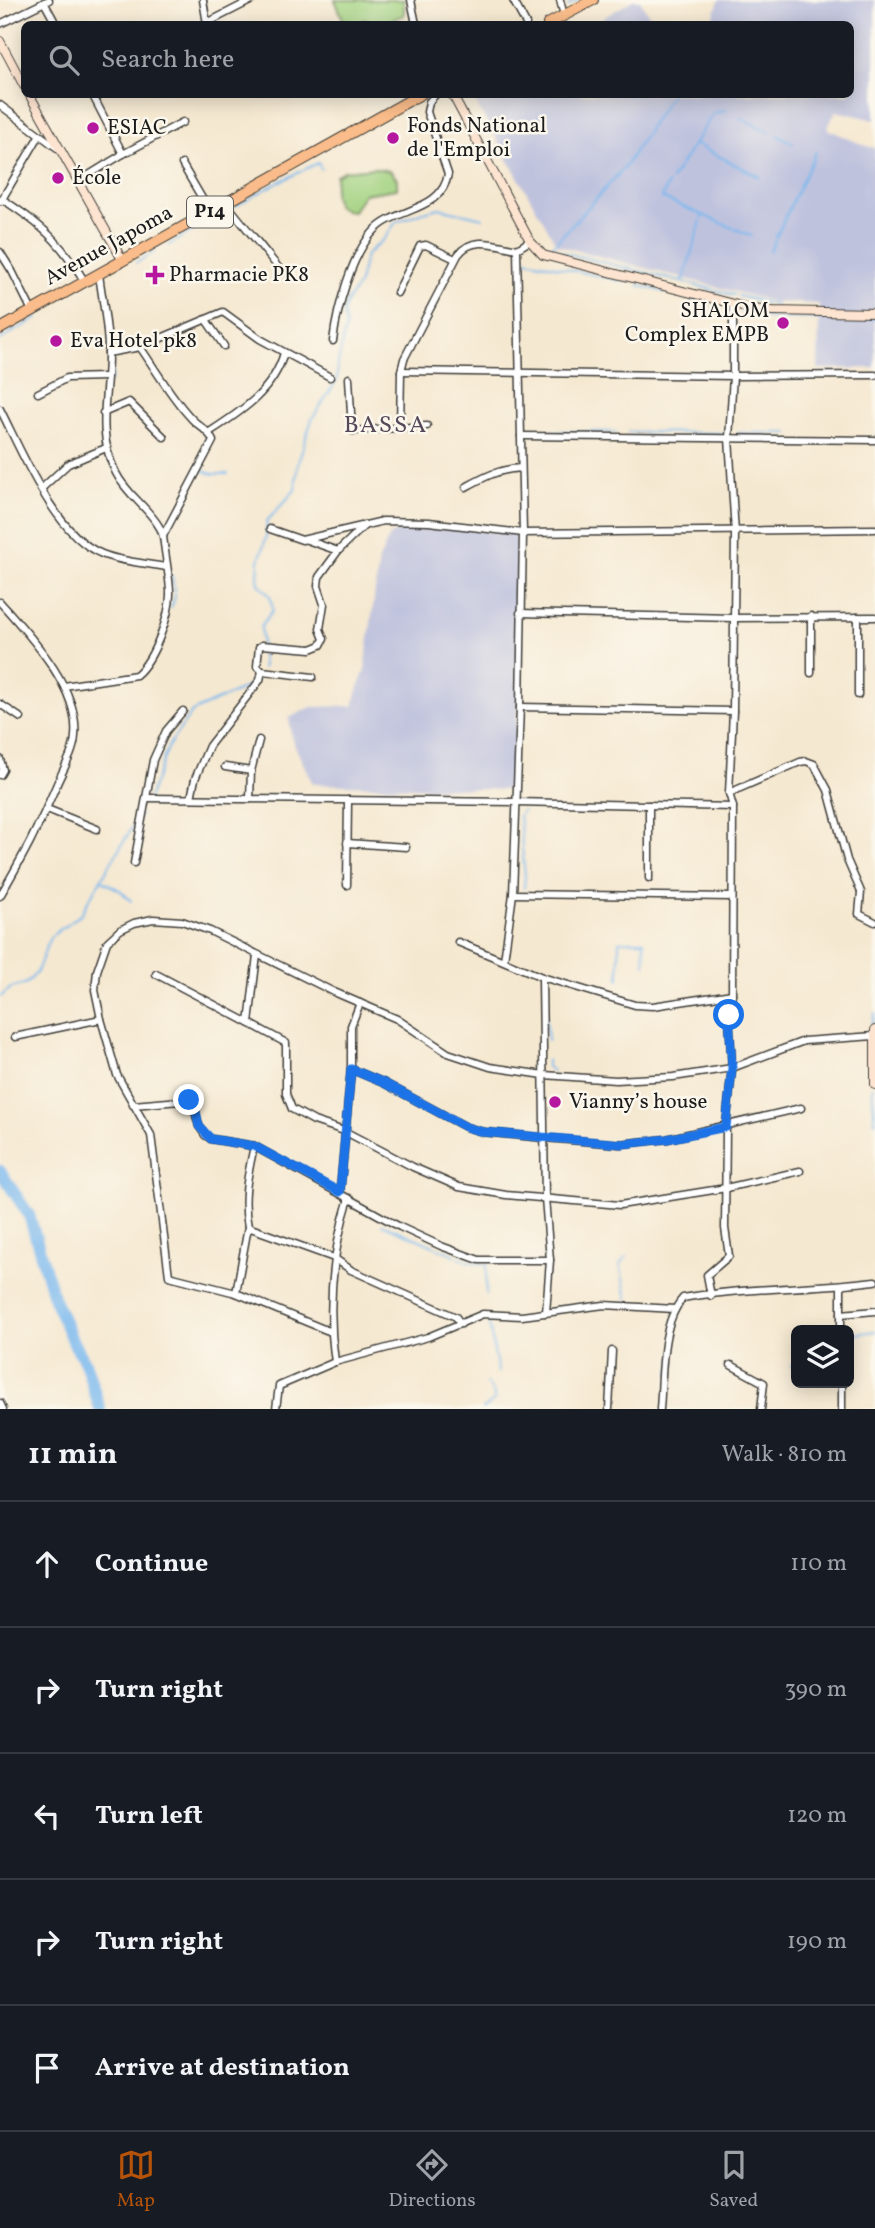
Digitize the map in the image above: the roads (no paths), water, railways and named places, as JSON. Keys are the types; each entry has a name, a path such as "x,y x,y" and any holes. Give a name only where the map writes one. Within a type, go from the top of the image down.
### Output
{"main road":[{"path":"554,21 593,0"},
{"name":"Avenue Japoma","path":"0,329 414,98"}],"street":[{"path":"204,0 206,21"},
{"path":"212,21 253,0"},
{"path":"411,0 415,21"},
{"path":"513,0 524,21"},
{"path":"560,0 564,16"},
{"path":"0,24 47,1 55,21"},
{"path":"0,41 21,80"},
{"path":"31,98 123,261"},
{"path":"94,98 123,154"},
{"path":"333,341 336,318 349,273 367,240 386,221 431,201 447,180 448,174 427,112 432,98"},
{"path":"454,98 530,241 536,250 550,258 703,295 733,305 773,311 875,313"},
{"path":"0,105 61,150"},
{"path":"79,181 183,122"},
{"path":"40,136 1,201 45,228 58,242 85,282"},
{"path":"182,164 210,212"},
{"path":"226,203 282,272"},
{"path":"400,428 401,371 408,349 455,259 463,248 475,242 517,249 530,241"},
{"path":"397,293 420,246 426,244 455,259"},
{"path":"504,960 513,894 520,707 523,533 517,249"},
{"path":"0,252 32,311"},
{"path":"64,686 136,675 143,669 155,648 169,601 163,536 157,522 124,488 106,447 103,413 108,353 99,274"},
{"path":"710,1296 707,1275 729,1256 725,1228 726,1127 732,1068 729,1015 732,994 733,807 729,793 733,711 735,533 729,438 733,376 733,305"},
{"path":"108,353 140,346 225,313 252,334 330,377"},
{"path":"206,320 224,346"},
{"path":"140,346 179,404 193,421 212,437 213,444 204,456 200,471 163,536"},
{"path":"208,433 251,404 279,367 284,353"},
{"path":"401,371 733,376 875,375"},
{"path":"38,393 67,378 106,377"},
{"path":"349,378 352,431 428,426"},
{"path":"103,413 129,402 164,437"},
{"path":"0,409 41,489 67,527 85,544 101,554 166,567"},
{"path":"521,436 875,440"},
{"path":"41,489 68,464 106,447"},
{"path":"466,487 491,473 506,468 521,468"},
{"path":"294,538 309,539 383,521 429,522 523,533 735,533 875,529"},
{"path":"313,677 262,671 257,667 261,646 311,649 321,645 324,639 320,629 324,601 317,582 338,551 366,524"},
{"path":"270,529 338,551"},
{"path":"0,602 33,639 64,686 73,716 75,736 71,752 33,840 0,896"},
{"path":"520,613 733,618 875,617"},
{"path":"811,617 811,673"},
{"path":"858,617 858,695"},
{"path":"191,798 195,779 209,746 256,688 262,671"},
{"path":"0,704 21,718"},
{"path":"520,707 733,711"},
{"path":"134,863 153,760 166,731 183,711"},
{"path":"250,799 251,771 259,740"},
{"path":"0,759 3,770 0,775"},
{"path":"729,793 800,762 814,764 828,790 845,856 861,891 859,915 875,922"},
{"path":"225,767 251,771"},
{"path":"147,797 733,807"},
{"path":"347,885 348,800"},
{"path":"649,805 649,877"},
{"path":"47,809 97,830"},
{"path":"347,843 405,847"},
{"path":"513,894 732,897"},
{"path":"331,1332 236,1293 169,1276 153,1143 148,1128 117,1074 95,990 100,957 107,942 120,930 134,923 153,919 182,921 210,931 397,1019 456,1056 490,1067 544,1075 616,1080 673,1077 732,1068 804,1041 874,1033 875,1085"},
{"path":"458,942 541,977 646,1007 732,994"},
{"path":"249,1023 257,955"},
{"path":"156,974 286,1043 288,1106 314,1121 344,1131 413,1167 459,1187 506,1195 614,1205 726,1188 800,1171"},
{"path":"541,977 545,1198 550,1261 546,1313"},
{"path":"340,1192 351,1069 351,1026 360,1003"},
{"path":"15,1037 101,1019"},
{"path":"351,1069 394,1088 466,1127 483,1132 545,1138 626,1144 726,1127 801,1108"},
{"path":"133,1105 192,1100 196,1118 205,1135 211,1139 254,1146 400,1227 471,1258 487,1261 550,1261"},
{"path":"236,1293 248,1227 245,1184 254,1146"},
{"path":"335,1362 331,1332 334,1258 349,1198"},
{"path":"248,1227 334,1258 351,1270 456,1317 461,1324"},
{"path":"660,1409 668,1328 675,1309 683,1298 750,1288 803,1289 875,1281"},
{"path":"841,1285 841,1325"},
{"path":"276,1409 278,1387 335,1362 403,1345 483,1314 522,1316 604,1306 675,1309"},
{"path":"841,1314 875,1311"},
{"path":"609,1409 612,1350"},
{"path":"731,1365 764,1383 761,1409"},
{"path":"842,1388 842,1409"},
{"path":"0,1402 4,1409"}],"waterway":[{"path":"568,6 578,0"},
{"path":"399,101 404,98"},
{"path":"668,98 624,168 550,249 734,295"},
{"path":"715,113 726,110"},
{"path":"671,180 714,112"},
{"path":"741,118 770,132"},
{"path":"778,136 793,143"},
{"path":"695,144 759,177"},
{"path":"299,157 318,146"},
{"path":"795,196 816,152"},
{"path":"279,182 318,163 321,169"},
{"path":"234,207 277,183"},
{"path":"668,184 662,198 752,236"},
{"path":"776,237 794,198"},
{"path":"263,668 261,626 273,610 270,596 259,584 258,578 267,521 295,490 298,463 312,419 337,380 346,326 343,312 358,286 366,255 385,238 396,222 423,212 439,208 483,218"},
{"path":"209,222 230,210"},
{"path":"683,282 702,217"},
{"path":"169,245 206,223"},
{"path":"770,251 775,240"},
{"path":"150,255 155,252"},
{"path":"136,263 148,256"},
{"path":"527,260 626,282"},
{"path":"638,285 710,304 708,301"},
{"path":"738,296 776,305"},
{"path":"740,311 770,318 875,319"},
{"path":"9,334 38,318"},
{"path":"0,340 7,336"},
{"path":"111,381 112,368"},
{"path":"541,431 617,432"},
{"path":"628,432 725,433"},
{"path":"738,433 789,433"},
{"path":"202,470 213,474 228,474"},
{"path":"158,519 164,527"},
{"path":"171,608 175,597 172,576"},
{"path":"153,658 158,649"},
{"path":"149,797 169,745 192,712 251,685 257,679"},
{"path":"523,810 519,815 524,888"},
{"path":"0,997 11,988 27,983 37,972 50,937 80,915 140,814"},
{"path":"101,880 121,891 131,901"},
{"path":"619,979 619,941 644,941 645,964"},
{"path":"546,989 546,1015"},
{"path":"737,1011 737,1020"},
{"path":"871,1027 875,1013"},
{"path":"546,1019 548,1041"},
{"path":"547,1060 547,1067 553,1071"},
{"path":"872,1086 875,1122"},
{"path":"0,1171 29,1215 54,1299 85,1362 100,1409"},
{"path":"382,1224 455,1255"},
{"path":"435,1236 466,1253"},
{"path":"459,1257 470,1262"},
{"path":"626,1257 620,1265 627,1299"},
{"path":"472,1262 487,1264 486,1294"},
{"path":"488,1318 498,1372"},
{"path":"854,1334 875,1331"},
{"path":"670,1375 676,1342"},
{"path":"483,1409 495,1400 486,1383"}],"place":[{"name":"ESIAC","path":"93,128"},
{"name":"Fonds National de l'Emploi","path":"393,138"},
{"name":"École","path":"58,178"},
{"name":"Pharmacie PK8","path":"155,275"},
{"name":"SHALOM Complex EMPB","path":"783,323"},
{"name":"Eva Hotel pk8","path":"56,341"},
{"name":"Vianny’s house","path":"555,1102"}],"district":[{"name":"BASSA","path":"386,426"}]}
